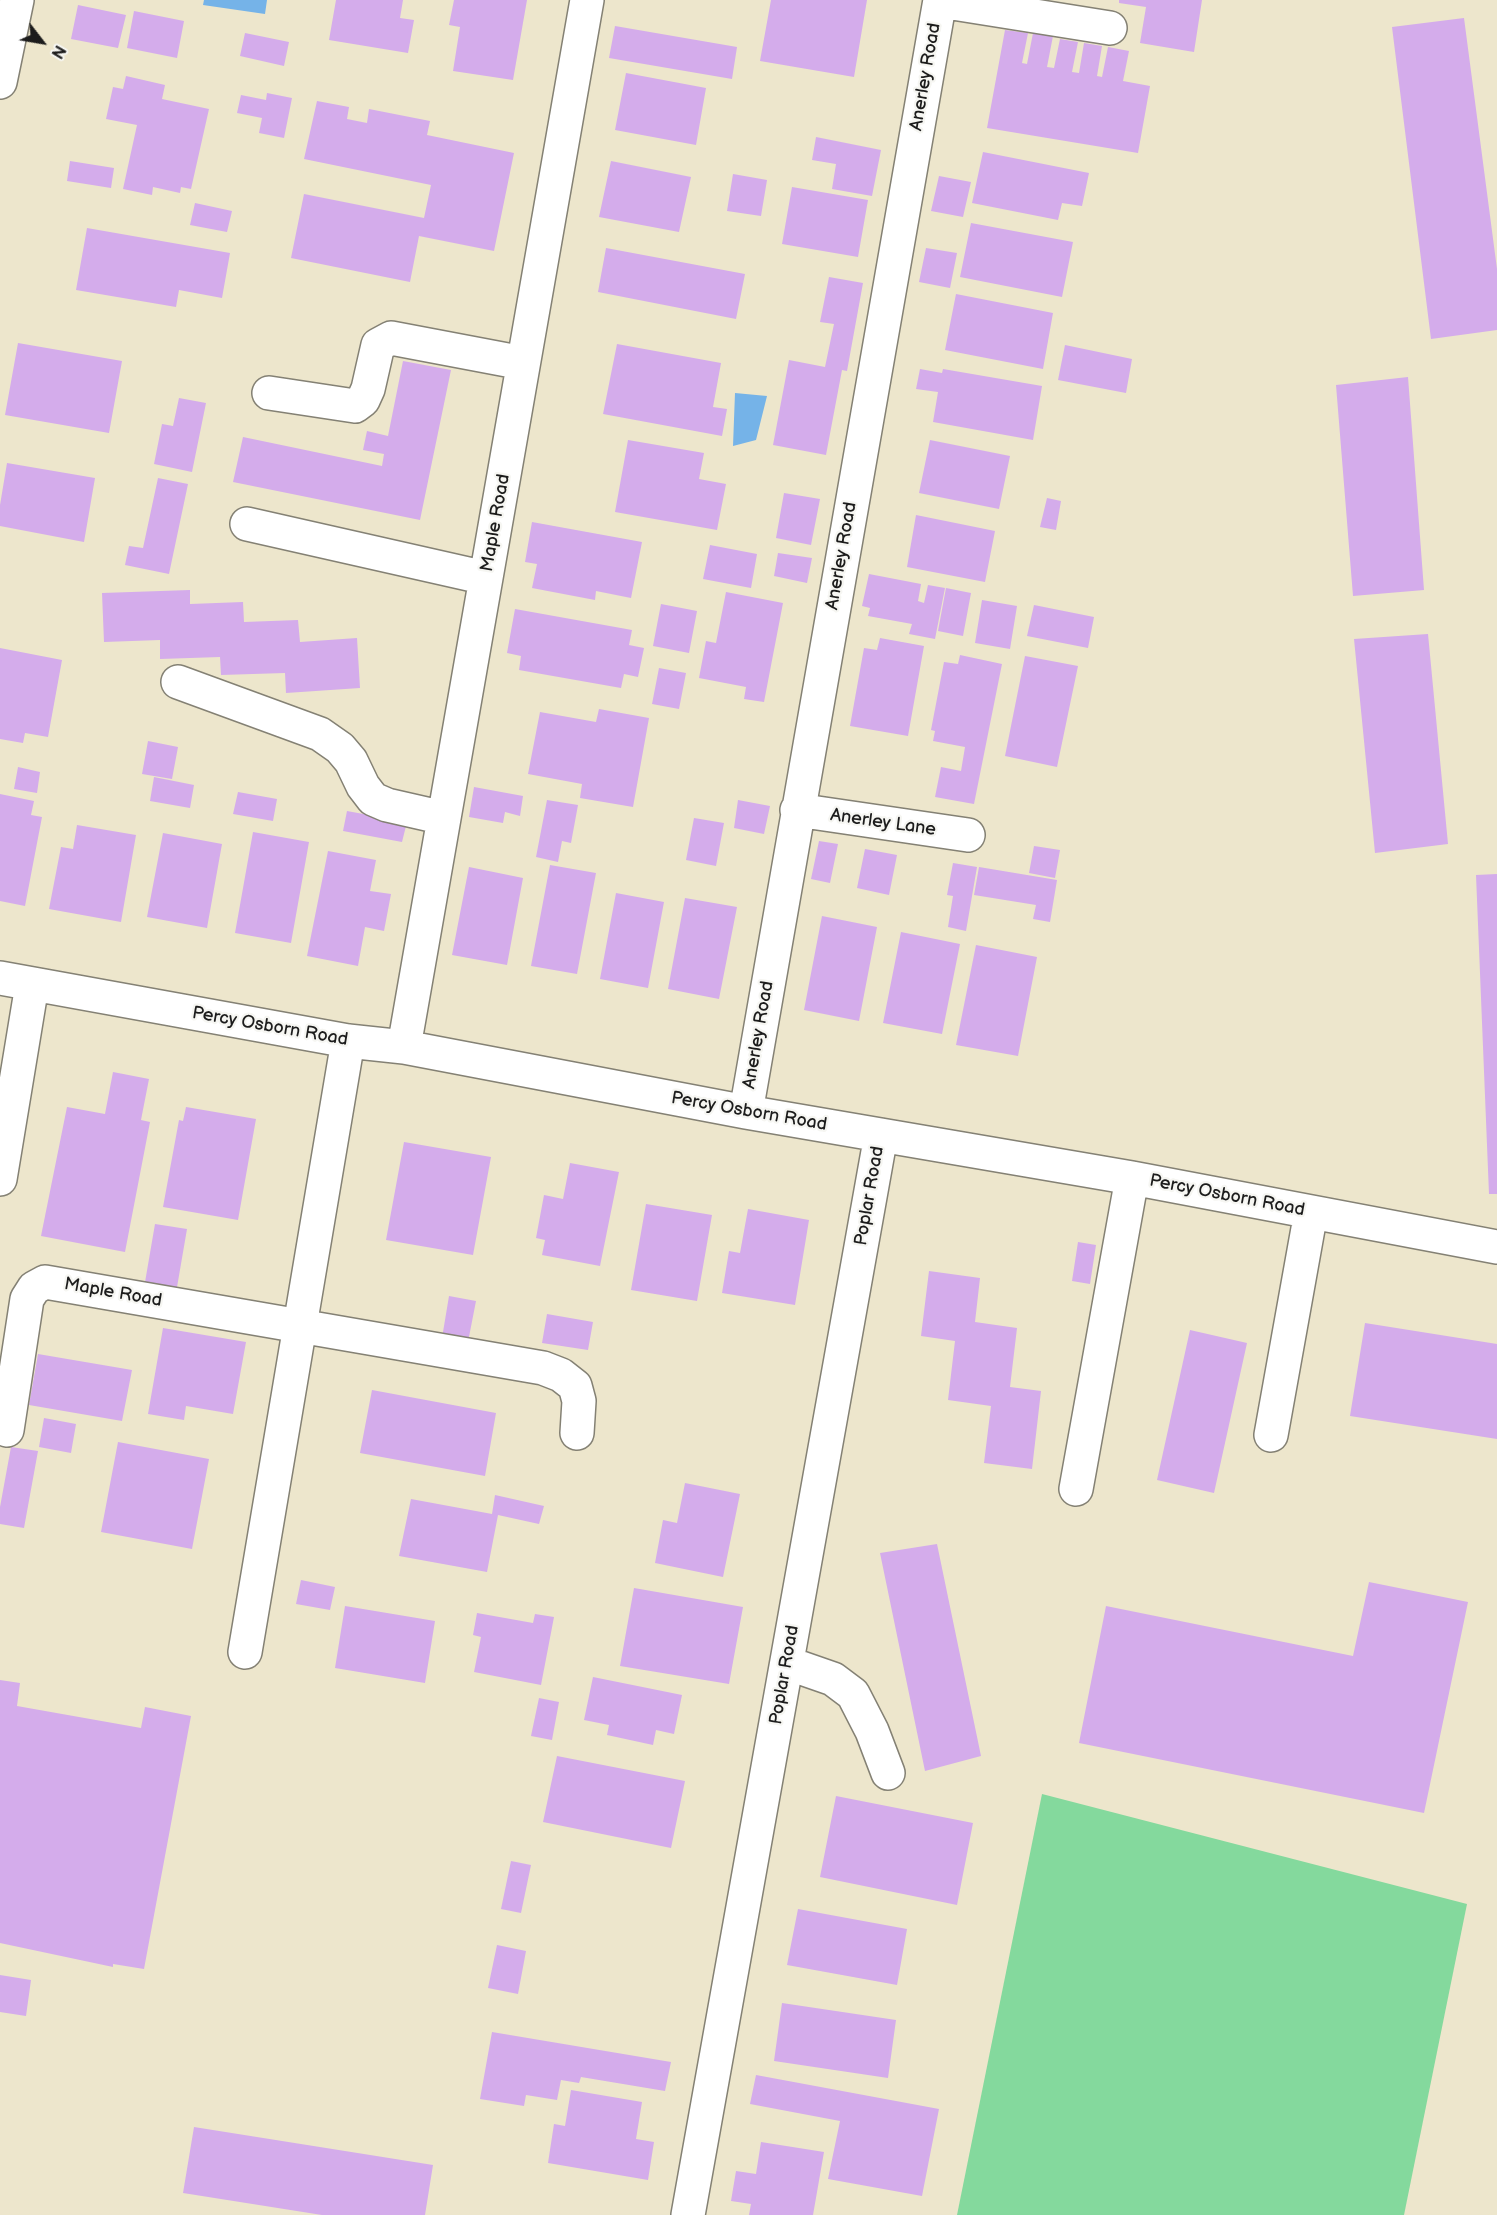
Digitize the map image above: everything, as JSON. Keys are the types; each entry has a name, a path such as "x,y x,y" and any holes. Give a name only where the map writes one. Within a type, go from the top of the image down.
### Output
{"street":[{"path":"0,82 17,0"},
{"name":"Maple Road","path":"404,1047 587,0"},
{"path":"940,1 1110,28"},
{"name":"Anerley Road","path":"746,1112 940,1"},
{"path":"268,393 355,406 363,400 368,389 378,345 391,338 523,363"},
{"path":"247,524 486,578"},
{"path":"178,682 320,735 339,747 351,761 363,786 373,799 387,806 444,818"},
{"name":"Anerley Lane","path":"797,810 968,835"},
{"name":"Percy Osborn Road","path":"0,978 348,1041 404,1047 746,1112 1132,1178 1497,1247"},
{"path":"0,1179 32,985"},
{"path":"245,1653 348,1041"},
{"name":"Poplar Road","path":"688,2215 881,1135"},
{"path":"1076,1489 1132,1178"},
{"path":"1271,1435 1311,1212"},
{"name":"Maple Road","path":"7,1430 27,1299 33,1288 45,1282 543,1368 561,1375 575,1386 579,1401 577,1433"},
{"path":"786,1663 833,1679 852,1694 872,1731 888,1773"}],"green space":[{"path":"1042,1794 1467,1904 1404,2215 957,2215"}],"water":[{"path":"204,0 267,0 265,14 203,5"},
{"path":"735,393 767,396 756,440 733,446"}],"building":[{"path":"336,0 403,0 400,18 414,20 408,53 329,40"},
{"path":"454,0 527,0 513,80 453,71 460,27 449,25"},
{"path":"771,0 867,0 854,77 760,61"},
{"path":"1119,0 1202,0 1194,52 1140,43 1146,7 1119,3"},
{"path":"78,5 126,15 118,48 71,39"},
{"path":"134,11 184,21 177,58 127,48"},
{"path":"1464,18 1497,269 1497,330 1431,339 1392,27"},
{"path":"615,26 737,47 732,79 609,58"},
{"path":"1005,30 1028,33 1022,63 1027,64 1033,33 1053,36 1047,67 1054,68 1060,39 1078,42 1072,72 1079,73 1084,43 1102,46 1097,76 1102,77 1108,47 1129,51 1123,81 1150,86 1138,153 987,128"},
{"path":"245,33 289,42 284,66 240,56"},
{"path":"626,73 706,88 696,145 615,130"},
{"path":"126,76 165,85 162,99 209,109 191,189 181,187 180,193 153,187 152,195 123,189 137,125 106,119 113,87 123,89"},
{"path":"267,93 292,98 284,138 259,133 262,118 237,113 241,95 266,100"},
{"path":"317,101 349,107 347,119 367,123 369,109 430,121 427,135 514,153 494,251 419,236 410,282 291,258 304,194 424,218 431,185 304,159"},
{"path":"816,137 881,150 872,196 832,189 836,164 812,160"},
{"path":"983,152 1089,173 1082,206 1062,203 1058,220 972,203"},
{"path":"70,161 114,168 111,188 67,181"},
{"path":"611,161 691,177 679,232 599,217"},
{"path":"733,174 767,180 761,216 727,211"},
{"path":"939,176 971,182 963,217 931,211"},
{"path":"792,187 868,200 858,257 782,244"},
{"path":"195,203 232,211 227,232 190,225"},
{"path":"971,223 1073,242 1062,297 960,277"},
{"path":"87,228 230,253 222,298 179,290 176,307 76,290"},
{"path":"606,248 745,274 736,319 598,292"},
{"path":"926,248 957,253 950,288 919,282"},
{"path":"829,277 863,283 847,371 842,370 826,455 773,445 789,360 825,367 834,324 820,322"},
{"path":"956,294 1053,313 1043,369 945,350"},
{"path":"18,343 122,361 109,433 5,415"},
{"path":"617,344 721,363 713,407 727,409 722,436 603,414"},
{"path":"1065,345 1132,359 1126,393 1058,380"},
{"path":"403,361 451,370 420,520 233,482 243,437 382,466 384,454 363,450 367,431 388,436"},
{"path":"920,369 942,373 943,369 1042,386 1033,440 933,422 938,392 916,389"},
{"path":"1408,377 1424,590 1353,596 1336,385"},
{"path":"179,398 206,403 192,472 154,464 162,424 173,426"},
{"path":"628,440 704,453 699,479 726,484 717,530 615,512"},
{"path":"930,440 1010,456 999,509 919,493"},
{"path":"7,463 95,478 84,542 0,526 0,505"},
{"path":"158,478 188,484 169,574 125,565 129,546 143,548"},
{"path":"784,493 820,499 811,545 776,538"},
{"path":"1047,498 1061,501 1056,530 1040,527"},
{"path":"916,515 995,531 985,582 907,567"},
{"path":"532,522 642,542 631,598 596,591 595,600 532,588 537,564 525,562"},
{"path":"710,545 757,554 751,588 703,579"},
{"path":"778,553 812,558 807,583 774,576"},
{"path":"869,574 921,584 918,601 924,603 928,585 945,588 935,639 909,634 912,624 868,616 870,608 862,606"},
{"path":"946,588 971,593 963,636 938,631"},
{"path":"190,590 190,604 243,602 244,622 298,620 300,642 357,638 360,688 286,693 285,673 221,675 220,657 160,659 160,640 104,642 102,593"},
{"path":"726,592 783,603 764,702 744,699 746,687 699,678 706,641 716,643"},
{"path":"982,600 1017,606 1010,649 975,643"},
{"path":"661,604 697,611 689,653 653,646"},
{"path":"1034,605 1094,617 1088,648 1027,636"},
{"path":"515,609 632,630 629,645 644,648 638,677 624,674 621,688 519,670 521,656 507,653"},
{"path":"1428,634 1448,844 1375,853 1354,639"},
{"path":"880,638 924,646 908,736 850,726 864,648 877,650"},
{"path":"0,648 62,660 48,737 25,733 23,743 0,739"},
{"path":"960,655 1002,664 974,804 935,797 941,767 961,771 965,747 933,741 935,731 931,730 944,662 958,664"},
{"path":"1025,656 1078,666 1057,767 1005,756"},
{"path":"659,668 686,673 679,709 652,704"},
{"path":"599,709 649,718 633,807 580,798 582,784 528,774 540,712 596,722"},
{"path":"148,741 178,747 172,779 142,774"},
{"path":"18,767 40,772 37,793 14,789"},
{"path":"154,777 194,785 190,808 150,801"},
{"path":"474,787 523,796 520,816 505,812 503,823 469,817"},
{"path":"238,792 277,799 273,821 233,814"},
{"path":"0,794 34,801 31,815 42,817 25,906 0,901"},
{"path":"547,800 578,805 571,843 562,841 558,862 536,857"},
{"path":"738,800 770,806 764,834 734,828"},
{"path":"347,811 407,822 402,842 343,831"},
{"path":"694,818 724,823 716,866 686,860"},
{"path":"77,825 136,835 121,922 49,909 61,847 73,849"},
{"path":"253,832 309,842 291,943 235,933"},
{"path":"163,833 222,844 207,928 147,917"},
{"path":"819,841 838,844 830,883 811,879"},
{"path":"1034,846 1060,850 1055,878 1029,873"},
{"path":"865,849 897,855 889,895 857,888"},
{"path":"328,851 376,860 370,891 391,894 384,931 365,927 358,966 307,956"},
{"path":"953,863 977,867 966,931 948,927 953,896 947,895"},
{"path":"550,865 596,873 577,974 531,966"},
{"path":"469,867 523,878 507,965 452,955"},
{"path":"979,867 1057,880 1050,922 1033,919 1036,905 974,895"},
{"path":"1497,874 1497,1194 1489,1194 1476,875"},
{"path":"616,893 664,902 648,988 600,979"},
{"path":"685,898 737,907 719,999 668,989"},
{"path":"822,916 877,927 859,1021 804,1010"},
{"path":"901,932 960,944 942,1034 883,1023"},
{"path":"976,945 1037,957 1018,1056 956,1045"},
{"path":"113,1072 149,1079 141,1120 150,1122 125,1252 41,1236 67,1107 105,1114"},
{"path":"186,1107 256,1119 238,1220 163,1207 179,1120 183,1121"},
{"path":"404,1142 491,1157 473,1255 386,1240"},
{"path":"570,1163 619,1172 600,1266 542,1255 545,1240 536,1238 544,1195 563,1199"},
{"path":"646,1204 712,1215 697,1301 631,1290"},
{"path":"748,1209 809,1220 795,1305 722,1293 729,1251 740,1253"},
{"path":"155,1224 187,1229 176,1293 144,1288"},
{"path":"1078,1242 1096,1245 1090,1284 1072,1281"},
{"path":"929,1271 980,1278 975,1322 1017,1328 1010,1387 1041,1391 1032,1469 984,1463 991,1406 948,1400 955,1341 921,1336"},
{"path":"449,1296 476,1301 468,1342 442,1338"},
{"path":"547,1314 593,1322 588,1350 542,1343"},
{"path":"1365,1323 1497,1344 1497,1439 1350,1416"},
{"path":"163,1328 246,1342 233,1414 186,1406 184,1420 148,1414"},
{"path":"1190,1330 1247,1343 1214,1493 1157,1480"},
{"path":"38,1354 132,1370 122,1421 29,1405"},
{"path":"372,1390 496,1413 485,1476 360,1453"},
{"path":"44,1418 76,1424 71,1453 39,1447"},
{"path":"118,1442 209,1459 192,1549 101,1532"},
{"path":"11,1447 38,1451 24,1528 0,1524 0,1507"},
{"path":"685,1483 740,1494 723,1577 655,1563 663,1520 677,1523"},
{"path":"495,1495 544,1506 539,1524 498,1515 487,1572 399,1556 411,1499 492,1514"},
{"path":"937,1544 981,1756 925,1771 880,1553"},
{"path":"301,1580 335,1587 330,1610 296,1604"},
{"path":"1369,1582 1468,1602 1424,1813 1079,1743 1106,1606 1353,1656"},
{"path":"634,1588 743,1607 729,1684 620,1666"},
{"path":"345,1606 435,1621 425,1683 335,1668"},
{"path":"477,1613 533,1623 535,1614 554,1617 541,1685 474,1672 481,1637 473,1635"},
{"path":"593,1677 682,1695 674,1734 656,1730 653,1745 607,1735 609,1725 584,1720"},
{"path":"0,1680 20,1683 17,1706 141,1728 145,1707 191,1716 144,1969 113,1964 113,1967 0,1943"},
{"path":"539,1698 559,1702 552,1740 531,1736"},
{"path":"557,1756 685,1781 671,1848 543,1822"},
{"path":"836,1796 973,1823 957,1905 820,1877"},
{"path":"511,1861 531,1865 521,1913 501,1909"},
{"path":"798,1909 907,1929 897,1985 787,1965"},
{"path":"497,1945 526,1951 518,1994 488,1988"},
{"path":"0,1975 31,1980 26,2016 0,2012"},
{"path":"782,2003 896,2020 888,2078 774,2061"},
{"path":"492,2032 671,2062 665,2091 581,2077 579,2083 561,2080 557,2100 526,2095 524,2106 480,2099"},
{"path":"756,2075 939,2109 922,2196 828,2179 840,2121 750,2104"},
{"path":"571,2090 642,2102 636,2139 654,2142 648,2180 548,2163 554,2124 565,2126"},
{"path":"194,2127 433,2165 425,2215 322,2215 183,2193"},
{"path":"761,2142 824,2152 813,2215 749,2215 751,2204 731,2201 736,2171 756,2174"}]}
